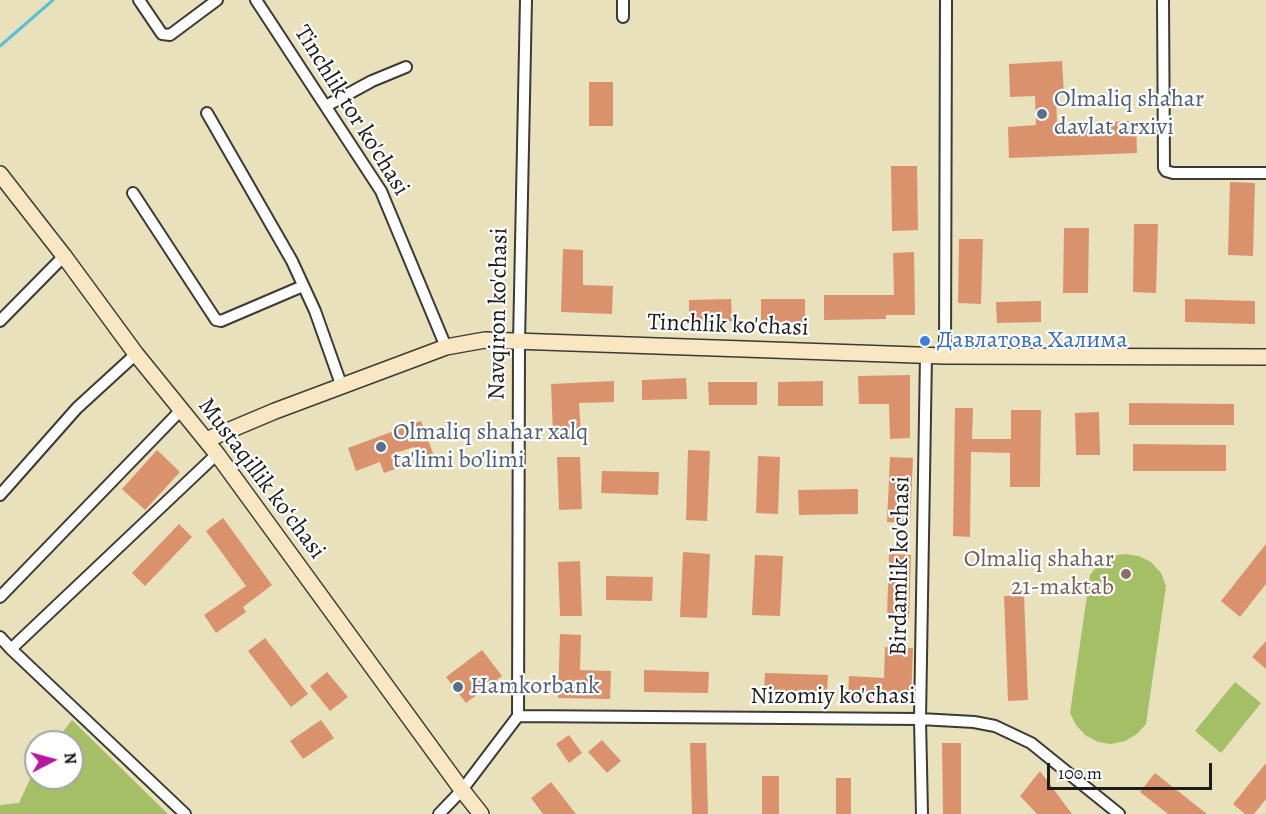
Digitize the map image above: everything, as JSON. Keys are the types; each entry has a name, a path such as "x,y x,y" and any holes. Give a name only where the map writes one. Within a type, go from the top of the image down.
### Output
{"main road":[{"name":"Mustaqillik koʻchasi","path":"0,174 136,354 217,454 481,814"},
{"name":"Tinchlik ko'chasi","path":"206,440 275,411 446,347 485,340 945,356 1266,357"}],"street":[{"path":"139,0 162,33 170,34 217,0"},
{"name":"Tinchlik tor ko'chasi","path":"256,0 381,191 446,347"},
{"name":"Navqiron ko'chasi","path":"518,716 519,342 526,0"},
{"path":"623,0 623,17"},
{"path":"945,356 946,0"},
{"path":"1163,0 1164,168 1173,173 1266,173"},
{"path":"326,106 372,81 406,67"},
{"path":"207,113 292,261 315,311 342,387"},
{"path":"133,193 216,321 221,321 303,286"},
{"path":"0,321 64,256"},
{"path":"0,495 77,408 136,354"},
{"name":"Birdamlik ko'chasi","path":"922,814 920,718 926,355"},
{"path":"0,597 181,410"},
{"path":"5,650 217,454"},
{"path":"0,637 5,650 185,814"},
{"path":"439,814 462,790 518,716"},
{"name":"Nizomiy ko'chasi","path":"518,716 920,718 966,721 995,726 1031,742 1119,814"}],"green space":[{"path":"1125,554 1139,556 1151,562 1161,573 1166,586 1146,724 1137,734 1125,741 1111,744 1098,742 1085,735 1076,725 1070,713 1090,575 1099,564 1111,556"},
{"path":"1235,682 1261,703 1221,753 1195,731"},
{"path":"72,720 82,730 64,730"},
{"path":"84,732 168,814 0,814 0,805 19,803 25,790 84,790"}],"building":[{"path":"1062,61 1064,95 1056,95 1057,124 1136,121 1137,153 1009,158 1008,127 1036,125 1035,96 1010,97 1009,64"},
{"path":"589,82 613,82 613,126 589,126"},
{"path":"891,166 917,166 918,230 892,231"},
{"path":"1230,182 1255,183 1253,256 1228,255"},
{"path":"1134,224 1158,224 1156,293 1133,292"},
{"path":"1064,228 1089,228 1088,293 1063,293"},
{"path":"959,239 983,239 981,304 958,303"},
{"path":"563,249 583,250 583,285 613,286 612,314 561,312"},
{"path":"914,252 915,315 886,315 886,319 824,320 824,295 894,295 893,253"},
{"path":"731,299 732,321 689,322 689,300"},
{"path":"761,299 805,299 805,322 761,322"},
{"path":"1185,299 1255,301 1255,324 1185,322"},
{"path":"1041,301 1041,322 997,323 996,302"},
{"path":"910,375 910,438 890,439 889,404 859,404 858,376"},
{"path":"686,378 687,399 642,400 642,380"},
{"path":"614,381 614,402 579,403 581,434 553,435 551,384"},
{"path":"823,381 823,406 778,406 778,382"},
{"path":"708,382 757,382 757,405 709,405"},
{"path":"1129,403 1234,404 1234,425 1129,425"},
{"path":"955,408 973,408 972,439 1011,439 1011,410 1041,410 1040,487 1010,487 1010,453 971,452 970,537 953,536"},
{"path":"1099,412 1100,455 1076,455 1075,413"},
{"name":"Olmaliq shahar xalq ta'limi bo'limi","path":"421,421 434,456 419,461 414,447 395,453 401,467 384,473 380,462 356,471 348,448"},
{"path":"1133,444 1226,445 1226,471 1133,471"},
{"path":"157,450 180,472 145,510 122,489"},
{"path":"688,450 710,451 707,521 686,520"},
{"path":"758,456 780,457 778,514 756,513"},
{"path":"557,457 580,457 582,509 559,510"},
{"path":"890,457 913,458 910,523 887,522"},
{"path":"602,471 659,472 658,495 601,493"},
{"path":"858,489 858,514 799,515 798,490"},
{"path":"223,518 272,585 243,607 246,612 216,633 204,615 246,586 206,531"},
{"path":"179,524 192,537 145,586 132,573"},
{"path":"1266,544 1266,584 1240,617 1221,601"},
{"path":"683,552 710,554 707,618 680,617"},
{"path":"889,554 911,555 909,618 887,618"},
{"path":"755,555 783,556 780,616 752,615"},
{"path":"580,561 582,616 560,616 558,562"},
{"path":"606,576 653,577 652,601 606,600"},
{"path":"1024,595 1028,700 1008,701 1004,596"},
{"path":"560,634 581,635 580,670 611,671 610,699 558,698"},
{"path":"265,638 308,694 291,707 248,651"},
{"path":"1266,641 1266,669 1252,657"},
{"path":"885,647 913,648 911,700 848,697 849,676 884,678"},
{"path":"482,650 502,676 466,703 446,677"},
{"path":"644,670 709,672 708,693 644,692"},
{"path":"327,672 348,697 330,711 310,686"},
{"path":"765,673 828,675 827,692 764,691"},
{"path":"321,720 334,738 303,759 290,741"},
{"path":"569,735 582,753 569,763 556,744"},
{"path":"602,740 621,761 607,773 588,752"},
{"path":"690,743 706,743 708,814 692,814"},
{"path":"942,743 961,743 961,814 943,814"},
{"path":"1266,763 1266,799 1254,814 1245,814 1233,804"},
{"path":"1040,771 1072,814 1037,814 1020,796"},
{"path":"1155,773 1207,814 1168,814 1140,792"},
{"path":"762,776 779,776 779,814 762,814"},
{"path":"836,778 851,778 851,814 836,814"},
{"path":"551,782 576,814 543,814 531,798"}],"waterway":[{"path":"0,46 53,0"}],"place":[{"name":"Olmaliq shahar davlat arxivi","path":"1042,114"},
{"name":"Давлатова Халима","path":"925,341"},
{"name":"Olmaliq shahar xalq ta'limi bo'limi","path":"381,447"},
{"name":"Olmaliq shahar 21-maktab","path":"1126,574"},
{"name":"Hamkorbank","path":"458,687"}]}
